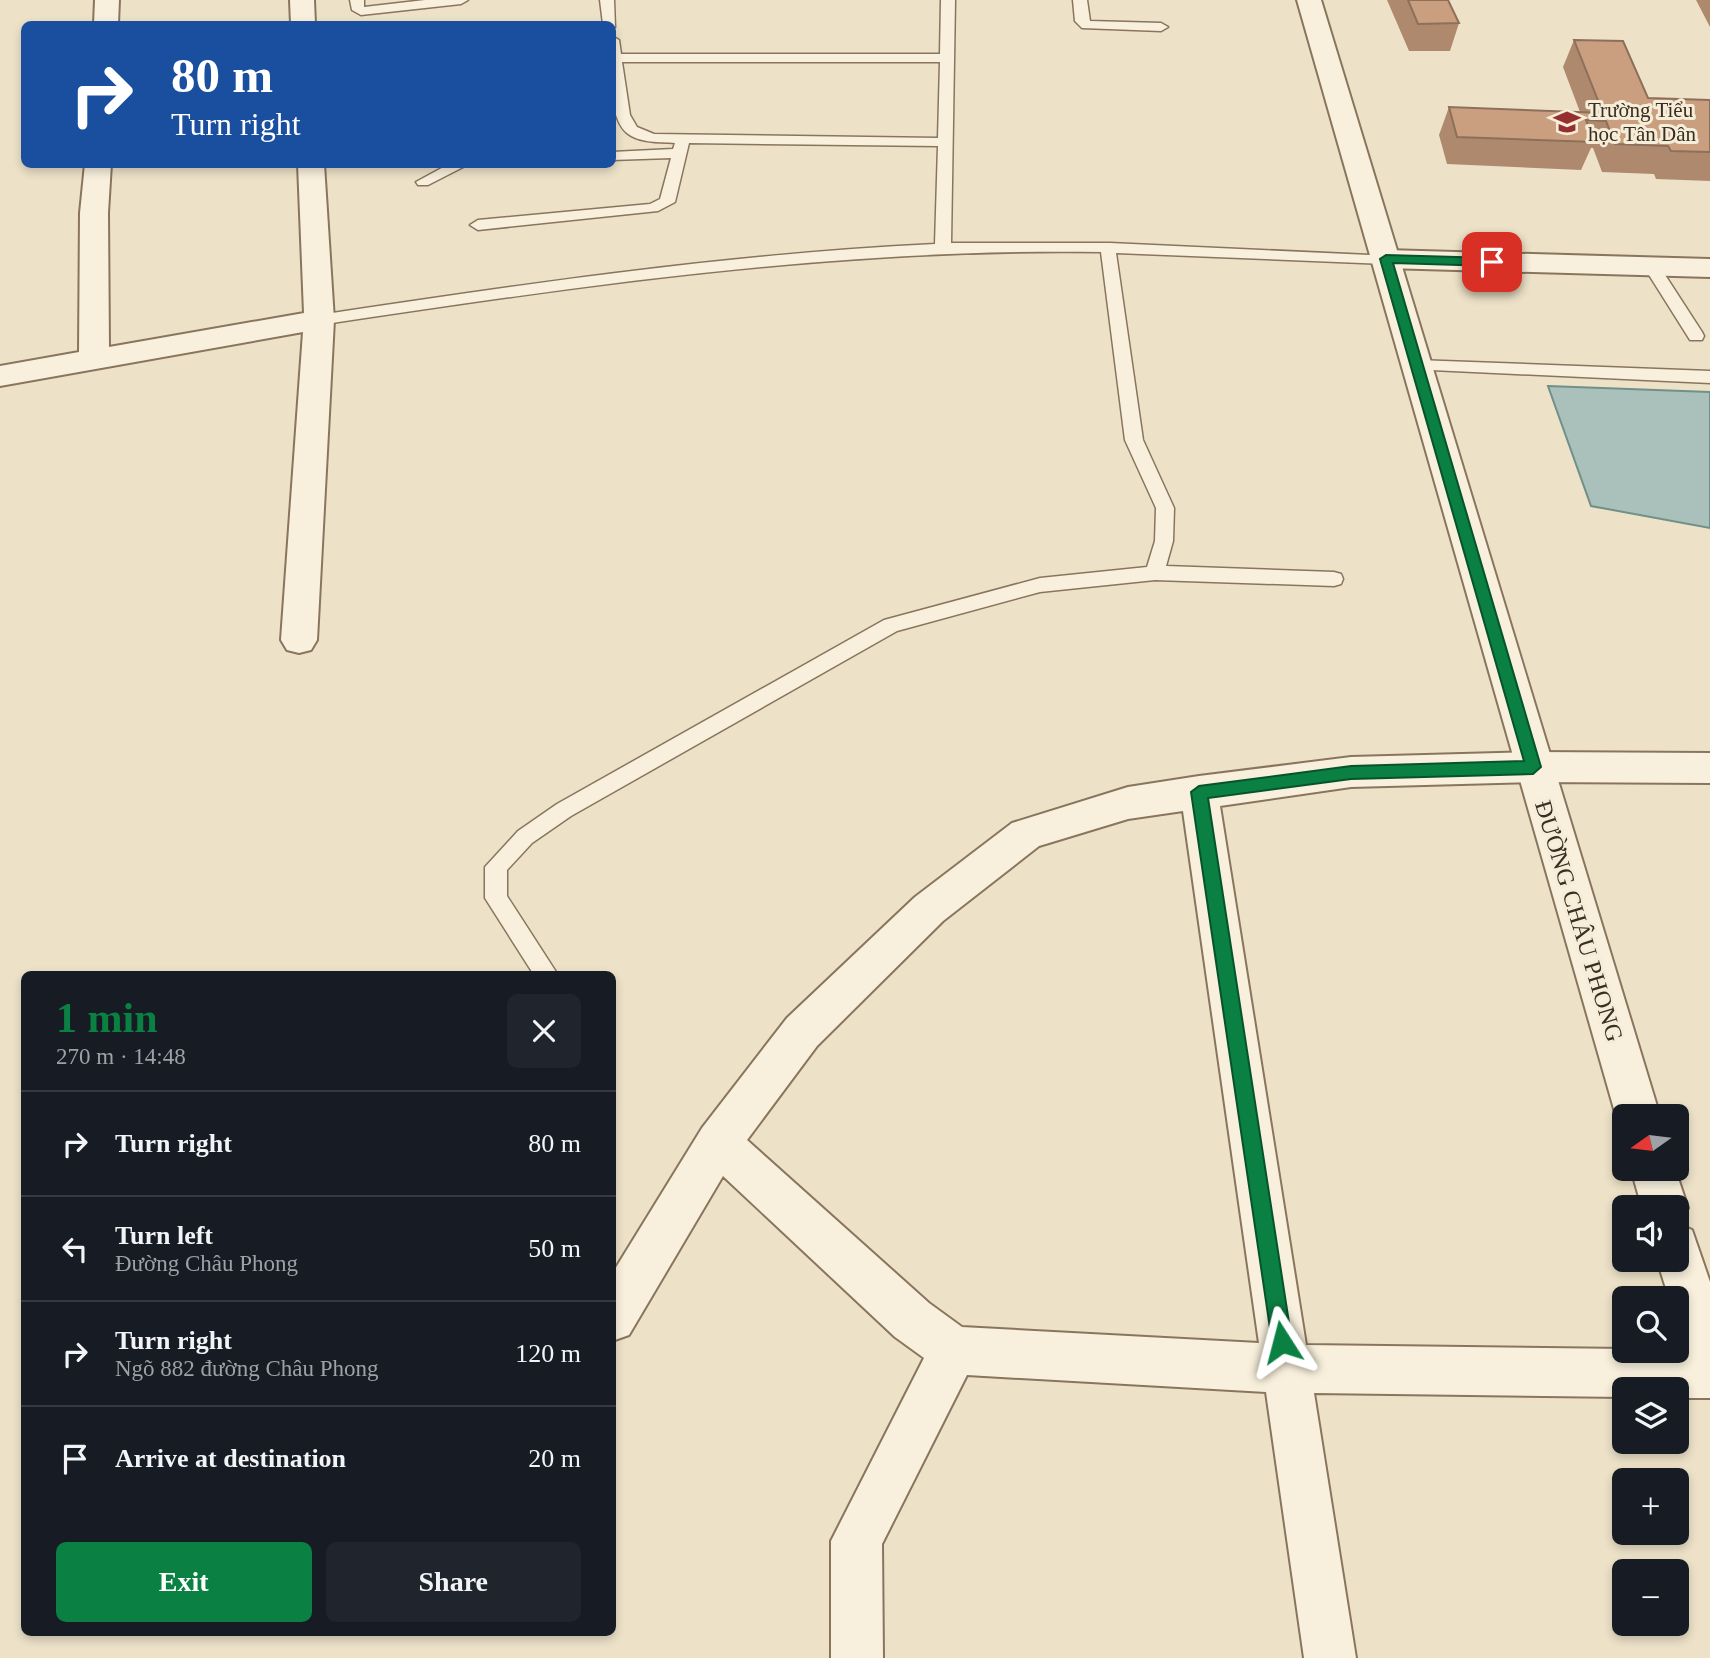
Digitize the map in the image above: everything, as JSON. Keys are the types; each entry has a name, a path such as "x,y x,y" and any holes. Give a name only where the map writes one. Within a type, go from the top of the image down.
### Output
{"street":[{"path":"106,21 107,0"},
{"path":"302,0 303,21"},
{"name":"ĐƯỜNG CHÂU PHONG","path":"1309,0 1634,1104"},
{"path":"94,359 94,213 98,168"},
{"path":"299,640 319,320 311,168"},
{"path":"1386,259 1710,268"},
{"path":"0,376 319,320"},
{"path":"616,1311 718,1143 802,1032 929,909 1026,834 1128,803 1351,772 1533,767 1710,768"},
{"path":"1199,792 1330,1658"},
{"path":"718,1143 912,1320 954,1350 1286,1369 1710,1374"},
{"path":"1684,1272 1710,1358"},
{"path":"857,1658 856,1541 954,1350"}],"lane":[{"path":"357,0 361,11 418,7 461,0"},
{"path":"607,0 610,21"},
{"path":"943,248 948,0"},
{"path":"1080,0 1082,21 1087,25 1161,27"},
{"path":"616,58 947,58"},
{"path":"616,65 623,115 632,130 681,146"},
{"path":"616,155 681,146 946,142"},
{"path":"478,225 653,208 667,202 681,146"},
{"path":"423,182 453,168"},
{"path":"319,320 696,268 943,248 1108,248 1386,259"},
{"path":"1108,248 1134,440 1165,508 1164,541 1155,573"},
{"path":"1652,267 1696,336"},
{"path":"1416,365 1710,377"},
{"path":"544,971 496,898 496,867 525,837 564,810 891,625 1040,585 1155,573 1334,579"}],"water":[{"path":"1548,386 1710,392 1710,528 1591,506"}],"building":[{"path":"1408,0 1448,0 1459,23 1418,24"},
{"path":"1574,40 1623,41 1648,98 1710,100 1710,152 1671,151 1668,146 1615,144 1606,121 1586,120 1594,142 1457,137 1449,107 1603,113"}],"place":[{"name":"Trường Tiểu học Tân Dân","path":"1567,122"}],"route":[{"path":"1282,1342 1199,792 1351,772 1533,767 1386,259 1492,262"}]}
